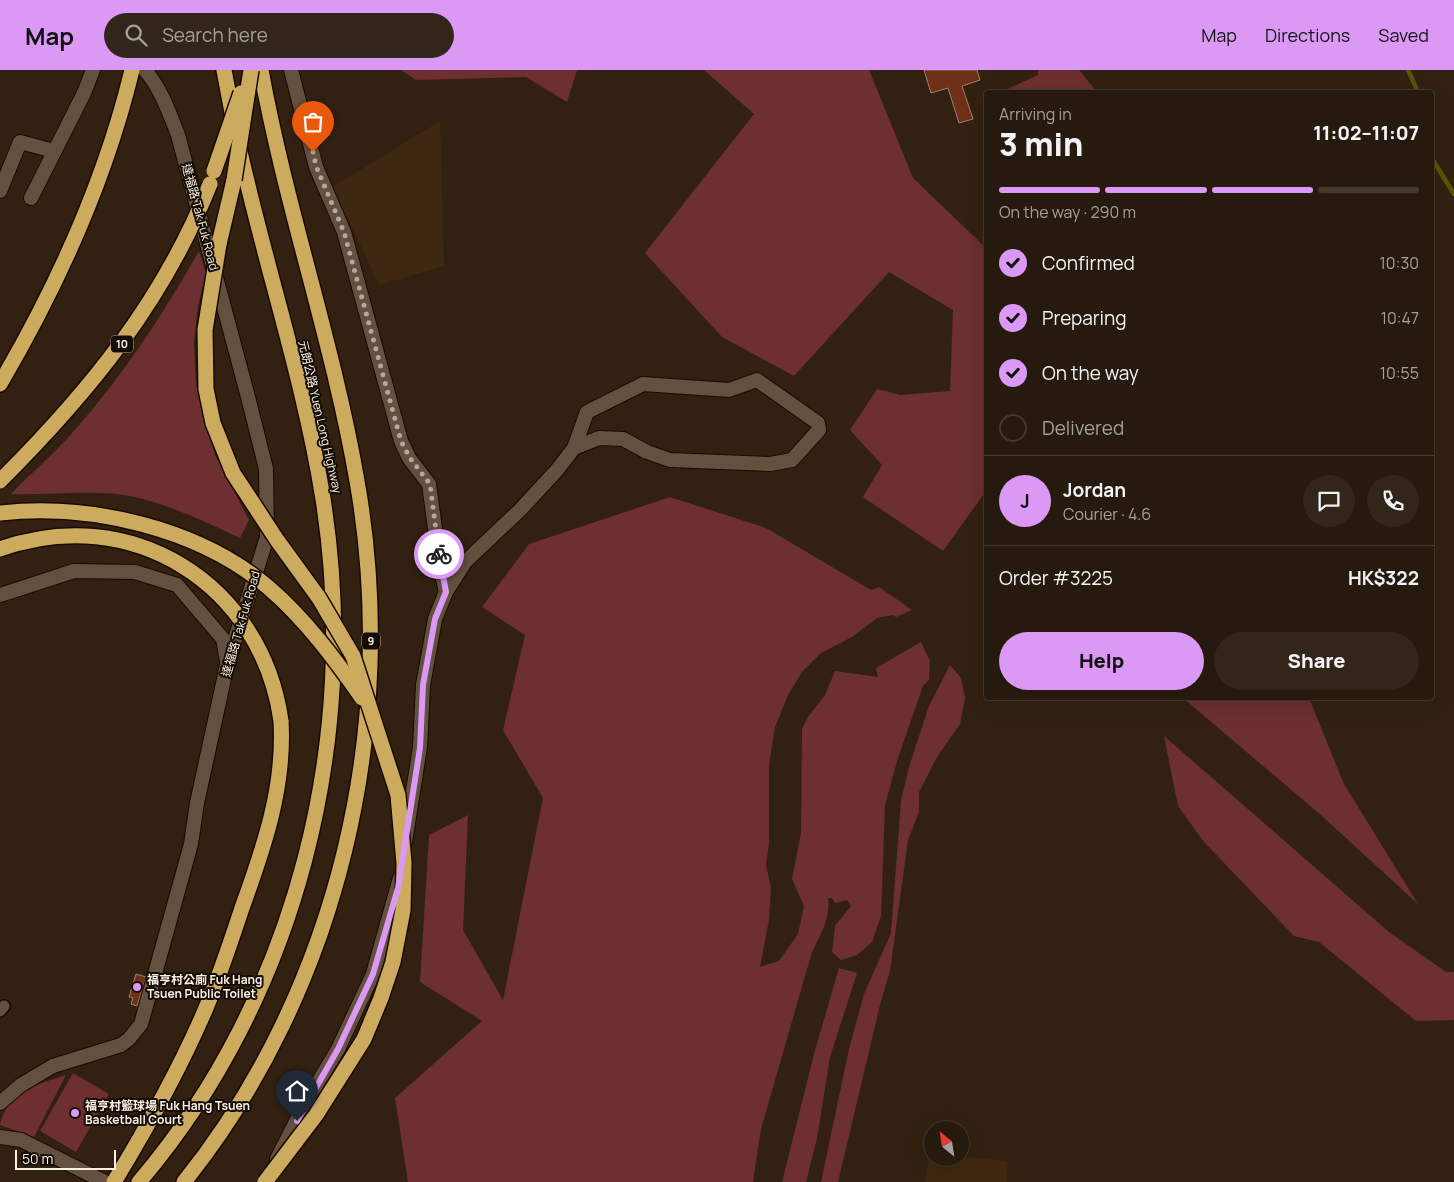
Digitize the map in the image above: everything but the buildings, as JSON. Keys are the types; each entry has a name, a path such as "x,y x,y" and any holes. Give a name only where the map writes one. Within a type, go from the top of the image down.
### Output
{"highway":[{"path":"0,384 35,323 68,256 100,176 132,70"},
{"name":"元朗公路 Yuen Long Highway","path":"139,1182 162,1155 208,1087 240,1030 269,967 299,879 310,839 327,750 332,708 335,632 329,536 323,498 308,421 246,178 224,70"},
{"path":"249,70 234,180 219,244 207,311 204,354 206,389 218,438 233,473 277,540 319,598 353,656 398,796 403,842 403,910 393,962 375,1012 354,1056 316,1115 266,1182"},
{"name":"10","path":"0,481 57,423 83,393 113,356 146,310 174,262 210,184 249,70"},
{"name":"元朗公路 Yuen Long Highway","path":"184,1182 220,1131 270,1049 290,1009 322,928 349,832 365,740 370,681 370,594 358,480 339,392 282,167 261,70"},
{"path":"0,513 57,510 103,515 151,527 218,554 257,579 281,599 340,667 372,711"},
{"path":"0,549 43,538 95,536 143,547 185,567 224,599 251,634 272,677 281,721 280,776 273,813 259,860 206,1008 177,1071 140,1138 112,1180"}],"street":[{"path":"36,194 54,151 84,93 93,70"},
{"name":"達福路 Tak Fuk Road","path":"0,1103 21,1086 53,1066 121,1045 136,1032 141,1024 191,844 197,803 227,665 266,537 266,469 248,397 178,135 166,103 154,80 145,70"},
{"path":"291,70 316,166 344,232 401,441 410,458 430,484 440,566 446,592"},
{"path":"0,191 20,142 54,151"},
{"path":"266,1182 305,1104 338,1049 373,974 398,888 420,748 423,685 435,619 446,592 465,562 520,510 557,470 574,448 587,412 643,384 729,390 757,380 818,423 819,426 819,430 792,460 770,464 670,460 647,452 623,439 599,438 574,448"},
{"path":"0,595 74,571 136,572 169,582 177,585 196,604 223,639 227,665"},
{"path":"0,1137 21,1140 82,1176 112,1180"}],"shaded area":[{"path":"401,70 577,70 567,102 526,77 416,80"},
{"path":"704,70 869,70 913,178 984,246 984,494 943,551 863,497 882,465 850,430 877,389 900,395 950,391 953,310 889,272 794,376 722,337 645,253 754,114"},
{"path":"1038,70 1079,70 1095,90 1005,90 1038,75"},
{"path":"440,121 444,266 379,285 333,187"},
{"path":"199,251 206,273 198,306 194,342 196,385 215,455 249,520 240,538 171,508 135,497 99,493 11,494 66,440 108,390 156,322"},
{"path":"670,497 766,528 871,590 879,587 912,610 896,617 893,615 877,618 852,637 821,653 802,672 788,695 775,727 769,765 769,844 766,865 771,888 769,920 760,967 779,961 798,934 804,906 792,879 801,833 802,729 808,717 825,695 835,671 878,677 876,668 921,642 930,661 929,680 923,686 898,758 885,805 881,916 872,942 857,955 841,960 832,952 835,926 851,906 847,900 835,903 832,898 828,898 829,905 826,919 812,952 761,1129 753,1182 408,1182 395,1098 482,1021 420,982 429,835 468,815 463,930 503,1000 543,798 503,730 525,635 482,607 529,544"},
{"path":"950,665 961,678 965,698 960,724 937,757 919,792 919,812 908,840 890,971 880,1005 838,1182 821,1182 849,1049 864,994 891,933 901,801 909,767 929,706"},
{"path":"1185,700 1310,700 1344,784 1418,904 1322,816"},
{"path":"1164,736 1389,932 1446,972 1454,972 1454,1020 1416,1021 1319,942 1294,936 1204,842 1178,806"},
{"path":"839,968 857,973 830,1057 817,1138 806,1182 782,1182 814,1054"},
{"name":"福亨村籃球場 Fuk Hang Tsuen Basketball Court","path":"73,1073 109,1094 76,1152 40,1131"},
{"path":"66,1075 34,1137 0,1125 9,1105 16,1097 34,1086"},
{"path":"969,1157 1008,1161 1006,1182 925,1182 927,1166 969,1166"}],"waterway":[{"path":"1408,70 1417,90"},
{"path":"1434,162 1454,194"}],"way so far":[{"path":"313,152 316,166 344,232 347,249 401,441 410,458 430,484 439,554"}],"place":[{"name":"福亨村公廁 Fuk Hang Tsuen Public Toilet","path":"137,987"},
{"name":"福亨村籃球場 Fuk Hang Tsuen Basketball Court","path":"75,1113"}],"route":[{"path":"297,1121 338,1049 373,974 398,888 420,748 423,685 435,619 446,592 439,554"}]}
